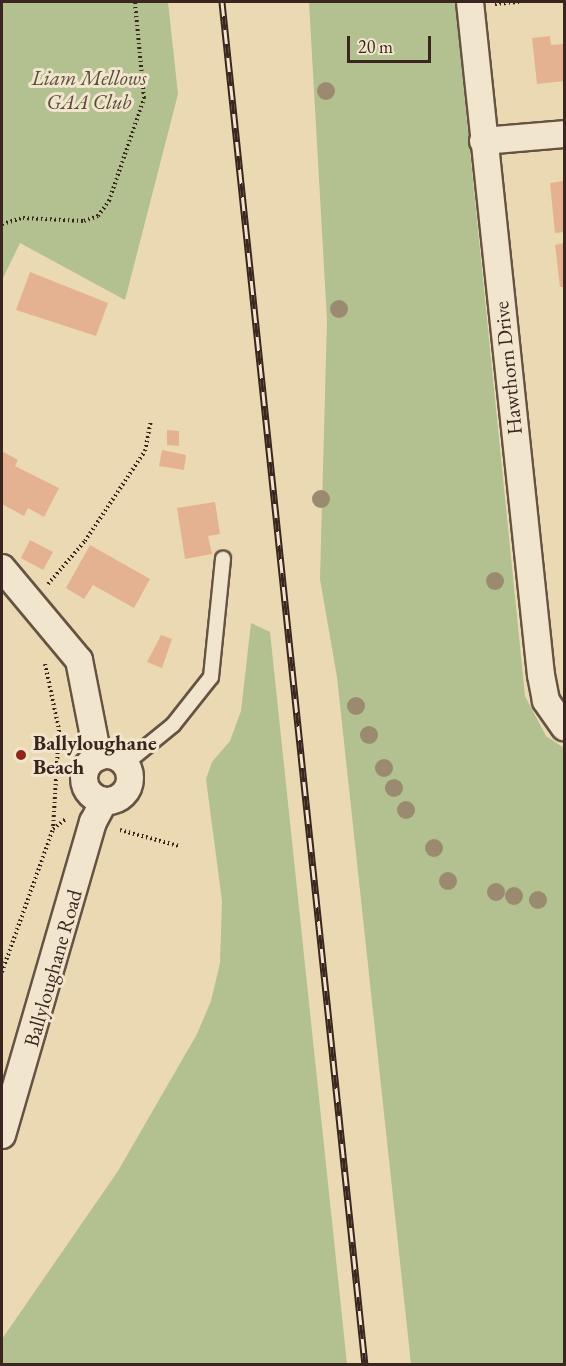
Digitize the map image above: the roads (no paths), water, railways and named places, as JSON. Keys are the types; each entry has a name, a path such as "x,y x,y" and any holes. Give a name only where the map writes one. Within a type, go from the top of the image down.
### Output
{"street":[{"name":"Hawthorn Drive","path":"470,2 542,685 551,711 564,727"},
{"path":"483,141 564,134"},
{"path":"2,568 31,598 79,660 98,757"},
{"path":"112,756 125,764 130,778 125,793 99,812 84,781 87,767 98,757 112,756"},
{"name":"Ballyloughane Road","path":"2,1135 99,812"}],"lane":[{"path":"125,764 173,725 211,677 223,560"}],"railway":[{"path":"222,2 365,1364"}],"place":[{"name":"Ballyloughane Beach","path":"21,755"}],"park label":[{"name":"Liam Mellows GAA Club","path":"89,90"}]}
